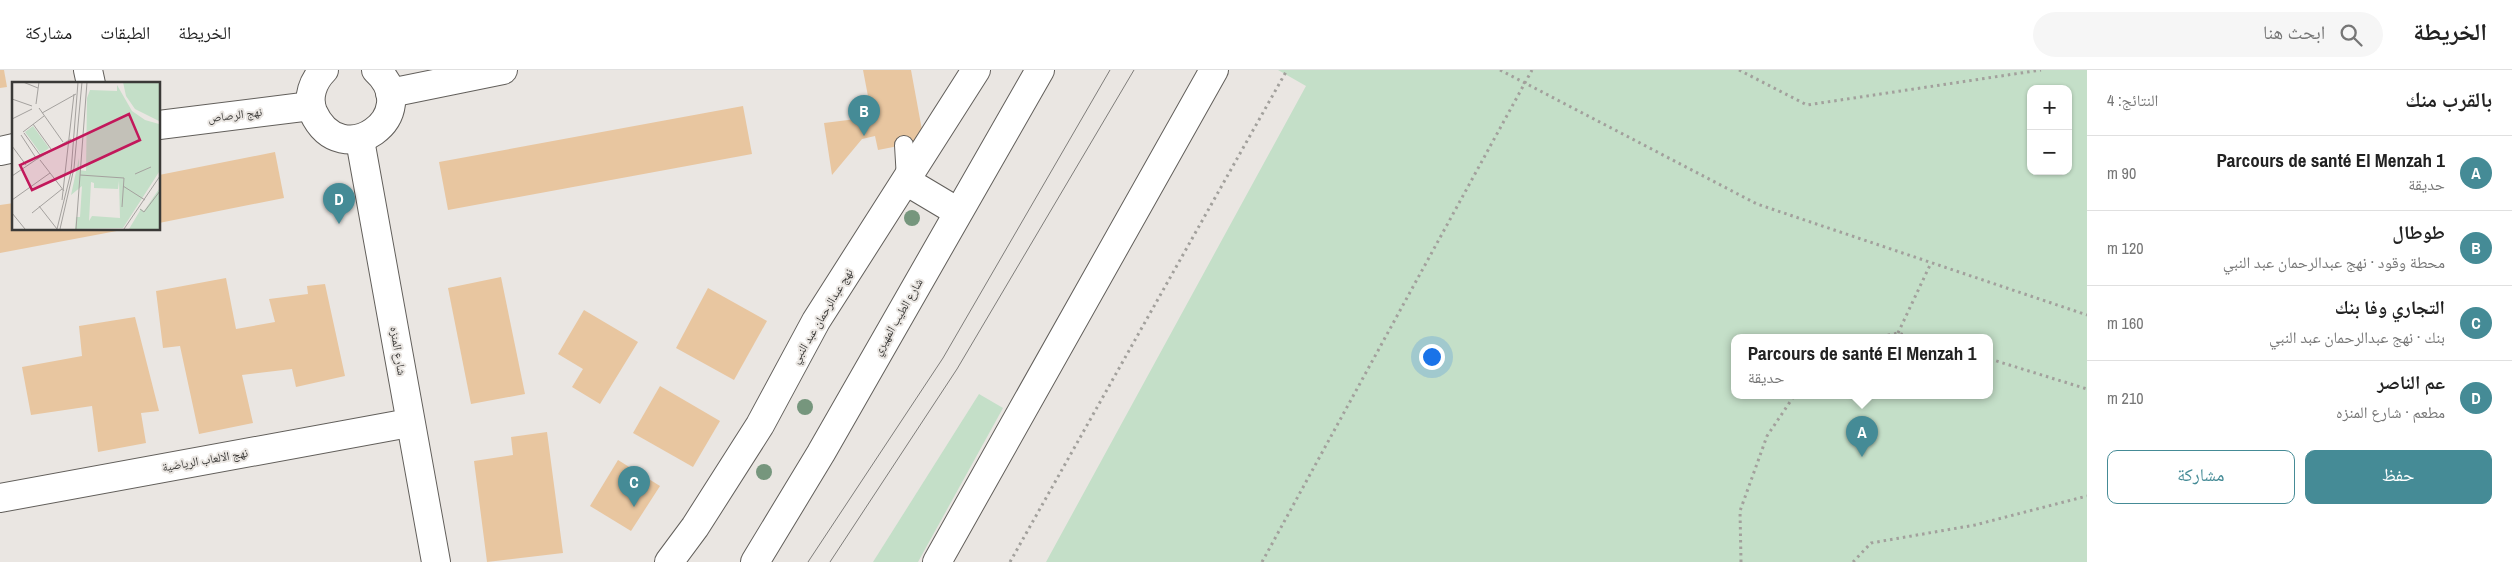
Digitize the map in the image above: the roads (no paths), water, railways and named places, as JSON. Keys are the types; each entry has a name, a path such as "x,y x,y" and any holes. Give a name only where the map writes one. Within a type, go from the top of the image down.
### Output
{"street":[{"path":"360,140 374,134 384,122 390,108 383,77 503,70"},
{"name":"نهج عبدالرحمان عبد النبي","path":"668,562 695,527 760,425 816,321 976,70"},
{"name":"شارع الطيب المهيري","path":"755,562 821,453 1040,70"},
{"path":"937,562 1214,70"},
{"name":"نهج الرصاص","path":"160,125 315,82 320,126 338,138 360,140"},
{"name":"شارع المنزه","path":"360,140 436,562"},
{"path":"906,181 958,212"},
{"name":"نهج الالعاب الرياضية","path":"0,498 410,423"}],"lane":[{"path":"904,145 906,181"}],"tram line":[{"path":"808,562 943,358 1110,70"},
{"path":"830,562 957,369 1134,70"}],"place":[{"name":"طوطال","path":"864,136"},
{"name":"عم الناصر","path":"339,224"},
{"name":"Parcours de santé El Menzah 1","path":"1862,457"},
{"name":"التجاري وفا بنك","path":"634,507"}]}
